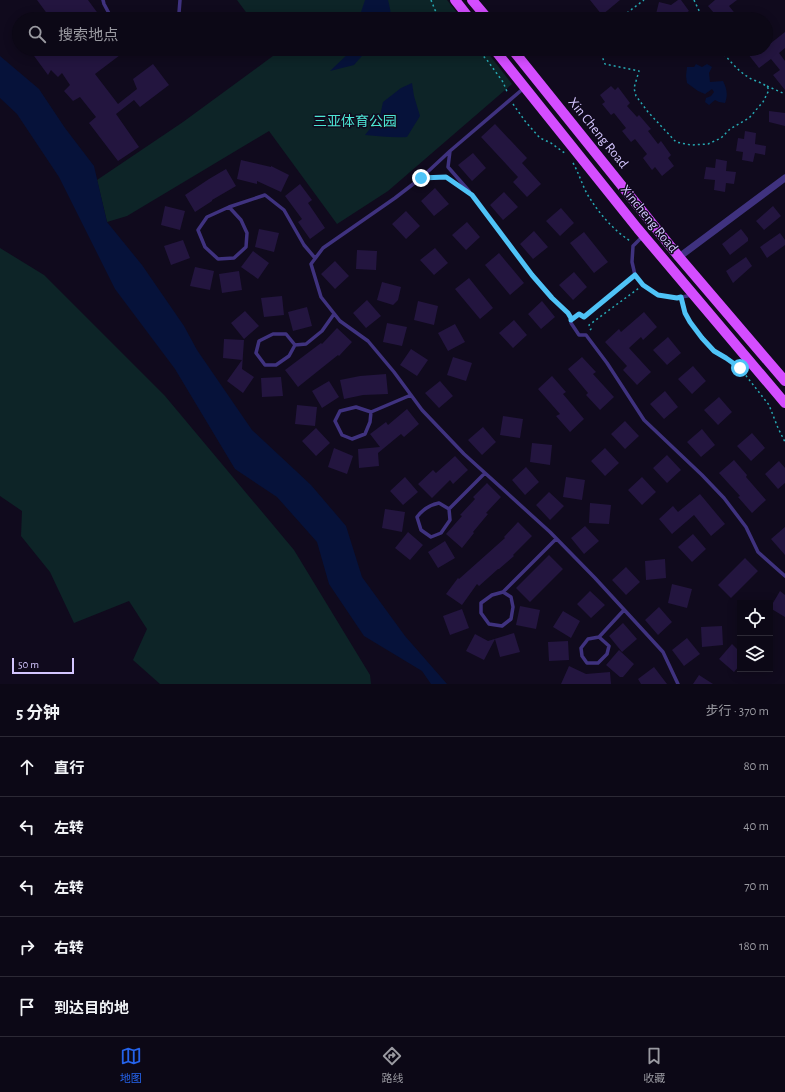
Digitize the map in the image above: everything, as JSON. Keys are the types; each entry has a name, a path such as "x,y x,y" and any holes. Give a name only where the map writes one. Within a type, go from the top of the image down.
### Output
{"main road":[{"path":"455,0 464,12"},
{"path":"472,0 482,12"},
{"name":"Xincheng Road","path":"500,56 693,295 785,403"},
{"name":"Xin Cheng Road","path":"518,56 679,257 785,381"}],"street":[{"path":"679,257 785,178"}],"lane":[{"path":"103,0 108,12"},
{"path":"179,12 180,0"},
{"path":"525,87 450,151 421,178 323,248 311,264 321,297 340,321 368,341 394,372 422,410 454,443 595,578 663,652 678,684"},
{"path":"450,151 448,167 472,195 532,275 552,298 568,313 571,318 571,323 579,335 586,335 607,363 644,420 724,498 746,527 758,552 785,576"},
{"path":"421,178 446,177 472,195"},
{"path":"229,207 241,220 247,233 246,247 234,258 218,259 205,247 198,230 207,217 229,207 265,195 284,210 304,245 315,258"},
{"path":"644,235 633,246 632,262 635,275 643,285 658,295 677,298 693,295"},
{"path":"294,345 306,344 322,331 334,314"},
{"path":"272,334 286,334 294,345 289,356 276,365 265,365 256,353 259,341 272,334"},
{"path":"371,412 370,422 365,434 352,439 342,436 335,421 340,411 356,407 371,412 411,395"},
{"path":"449,509 485,473"},
{"path":"439,503 449,509 450,520 441,533 430,537 421,530 417,517 422,511 432,504 439,503"},
{"path":"503,592 511,597 513,607 511,619 502,626 489,624 481,613 481,602 492,595 503,592 556,539"},
{"path":"599,637 609,646 607,654 598,662 587,663 582,656 581,648 588,639 599,637 624,610"}],"path":[{"path":"431,0 436,12"},
{"path":"628,12 644,0"},
{"path":"694,0 700,12"},
{"path":"483,56 503,82 510,100 525,121 540,138 551,143 569,156"},
{"path":"602,56 605,64 639,72 634,88 636,96 648,112 676,142 691,145 708,144 721,138 730,129 749,118 763,102 769,90 767,86"},
{"path":"726,56 747,77 785,94"},
{"path":"573,162 591,200 607,221 619,233 635,244"},
{"path":"571,320 579,314 584,317 635,275"},
{"path":"584,335 591,329 589,325 643,285"},
{"path":"681,297 685,313 702,338 714,351 740,368 769,405 785,442"}],"green space":[{"path":"237,0 447,0 456,12 246,12"},
{"name":"三亚体育公园","path":"273,56 490,56 512,84 388,191 337,224 269,131 127,216 107,222 97,180 183,122"},
{"path":"0,248 44,275 165,396 294,550 370,675 371,684 160,684 133,660 147,629 129,601 74,623 50,572 21,536 22,511 0,496"}],"water":[{"path":"365,0 388,0 391,12 361,12"},
{"path":"0,56 39,89 65,128 94,166 107,222 142,265 184,326 197,350 252,430 311,485 346,526 362,577 405,636 447,684 431,684 422,671 364,636 329,584 317,542 277,497 235,469 175,369 115,289 59,177 17,114 0,98"},
{"path":"346,56 362,56 354,65 330,71"},
{"path":"696,64 702,67 707,64 712,67 709,73 710,82 723,81 727,92 725,103 715,100 709,105 705,102 706,98 711,96 714,92 712,89 705,94 687,83 687,67 694,67"},
{"path":"412,83 420,116 407,137 365,135 380,116 383,102 401,88"}],"building":[{"path":"37,0 88,0 97,12 46,12"},
{"path":"590,0 620,0 606,12 600,12"},
{"path":"678,0 681,0 689,11 656,12 659,2 671,5"},
{"path":"715,0 737,0 729,6 734,12 713,12 708,6"},
{"path":"785,32 785,48 779,53 785,61 785,90 773,75 780,70 771,59 759,68 750,56 773,56 773,41"},
{"path":"34,56 119,56 95,74 118,104 137,89 133,79 153,64 169,85 140,107 134,100 116,114 139,147 118,161 89,123 96,117 80,97 73,101 64,91 70,85 62,73 58,77 51,70 48,75"},
{"path":"611,86 615,90 618,87 630,103 627,106 637,117 639,115 651,129 648,131 658,144 661,141 671,155 668,158 674,166 662,176 655,167 652,170 643,158 647,154 635,139 631,142 622,131 626,128 614,113 611,115 602,104 605,102 600,95"},
{"path":"769,111 785,113 785,126 769,122"},
{"path":"495,124 527,158 522,163 541,184 527,197 513,182 518,177 481,137"},
{"path":"745,131 756,133 755,144 766,146 765,155 755,153 753,162 742,160 743,152 736,151 738,138 744,139"},
{"path":"473,153 486,168 472,181 458,165"},
{"path":"716,159 727,161 726,171 736,172 734,184 726,183 725,192 714,190 715,180 704,179 706,167 715,168"},
{"path":"241,160 271,166 289,175 281,192 257,181 257,184 237,179"},
{"path":"226,169 236,186 195,212 185,195"},
{"path":"300,184 312,200 308,203 325,228 310,239 298,222 302,219 285,196"},
{"path":"435,188 449,204 434,216 421,201"},
{"path":"504,192 518,207 503,220 490,205"},
{"path":"165,206 185,211 180,230 161,225"},
{"path":"773,206 781,216 764,230 756,221"},
{"path":"561,208 574,223 560,236 546,221"},
{"path":"406,211 420,226 406,239 392,224"},
{"path":"467,222 480,237 466,250 452,235"},
{"path":"259,229 279,233 274,252 255,247"},
{"path":"741,229 748,238 748,241 730,255 722,244"},
{"path":"534,231 548,247 533,259 520,244"},
{"path":"584,232 608,262 594,273 570,243"},
{"path":"780,233 785,240 785,245 767,258 760,247"},
{"path":"183,240 190,258 171,265 164,246"},
{"path":"435,248 448,263 434,275 420,260"},
{"path":"357,250 377,251 376,270 356,269"},
{"path":"253,251 269,263 258,279 241,267"},
{"path":"499,253 524,283 510,295 485,265"},
{"path":"746,257 752,266 733,283 726,271"},
{"path":"335,261 349,276 335,289 321,274"},
{"path":"195,267 214,271 210,290 190,286"},
{"path":"239,271 242,290 222,293 219,274"},
{"path":"574,272 587,287 573,300 559,285"},
{"path":"469,278 493,308 480,319 455,289"},
{"path":"382,282 401,287 398,300 393,305 377,300"},
{"path":"282,296 284,315 264,317 261,298"},
{"path":"367,300 381,316 366,328 353,313"},
{"path":"418,301 438,306 434,325 414,320"},
{"path":"542,301 555,317 541,329 528,314"},
{"path":"307,307 312,326 293,331 288,312"},
{"path":"245,311 259,326 244,339 231,323"},
{"path":"644,312 657,327 643,340 641,337 629,348 651,372 637,385 623,370 627,366 605,342 619,329 621,332"},
{"path":"514,320 527,335 513,348 499,333"},
{"path":"387,323 407,327 402,346 383,342"},
{"path":"455,324 465,342 448,351 438,333"},
{"path":"337,328 352,342 339,356 338,355 298,387 285,370 321,343 322,344"},
{"path":"668,337 681,353 667,365 653,350"},
{"path":"224,339 244,340 242,369 254,377 243,393 227,381 242,360 223,358"},
{"path":"411,349 428,360 417,376 400,365"},
{"path":"453,357 472,363 466,381 447,375"},
{"path":"582,357 596,372 593,374 614,397 600,410 586,395 588,393 568,369"},
{"path":"693,366 706,381 692,394 678,379"},
{"path":"386,374 388,394 363,395 344,399 340,380 360,376"},
{"path":"552,376 566,392 563,394 584,419 570,432 556,416 560,414 538,389"},
{"path":"281,377 283,396 262,397 261,378"},
{"path":"329,381 339,397 322,408 312,391"},
{"path":"440,381 453,396 439,408 425,393"},
{"path":"665,391 678,407 664,419 650,404"},
{"path":"719,397 732,412 718,425 704,410"},
{"path":"297,405 317,407 315,426 295,424"},
{"path":"407,409 419,424 404,437 401,434 378,453 379,466 359,468 358,449 380,447 370,434 386,422 388,425"},
{"path":"503,416 523,419 520,438 500,435"},
{"path":"625,421 639,436 625,449 611,434"},
{"path":"483,427 496,442 482,455 468,440"},
{"path":"316,428 330,443 316,456 302,441"},
{"path":"702,429 715,445 701,457 687,442"},
{"path":"752,433 765,448 751,461 737,446"},
{"path":"532,443 552,445 550,465 530,462"},
{"path":"334,448 353,456 347,474 328,467"},
{"path":"605,448 619,463 605,476 591,461"},
{"path":"667,455 681,470 667,483 653,468"},
{"path":"455,456 468,470 453,484 450,480 432,498 418,484 433,470 436,473"},
{"path":"734,460 747,475 746,477 766,500 752,513 738,497 740,496 719,473"},
{"path":"779,461 785,468 785,483 778,489 765,474"},
{"path":"526,467 539,482 525,495 512,480"},
{"path":"405,477 418,492 403,505 390,491"},
{"path":"566,477 585,480 582,500 563,497"},
{"path":"642,477 656,492 642,505 628,490"},
{"path":"487,483 501,497 486,513 488,514 462,548 446,534 462,516 460,515 475,499 473,497"},
{"path":"549,492 564,506 550,520 536,505"},
{"path":"700,494 725,524 711,536 694,515 672,534 659,519 673,506 678,512"},
{"path":"590,503 611,505 609,524 589,523"},
{"path":"385,509 405,512 402,532 382,528"},
{"path":"518,522 532,536 513,555 514,556 479,586 477,584 462,605 446,594 458,578 459,579 505,538 504,537"},
{"path":"585,526 599,541 584,554 571,538"},
{"path":"785,527 785,555 771,539"},
{"path":"408,532 423,545 410,560 395,548"},
{"path":"693,534 706,549 692,562 678,547"},
{"path":"445,541 455,558 438,568 428,552"},
{"path":"549,555 563,569 530,602 516,588"},
{"path":"745,558 758,571 731,598 718,585"},
{"path":"665,559 666,578 646,580 645,561"},
{"path":"626,567 640,582 626,595 612,580"},
{"path":"672,584 692,589 687,608 668,603"},
{"path":"590,591 605,605 591,618 577,604"},
{"path":"780,591 785,595 785,617 773,610 773,603"},
{"path":"520,606 540,610 536,629 516,625"},
{"path":"659,607 672,622 658,635 645,620"},
{"path":"462,609 469,628 450,635 443,616"},
{"path":"563,611 580,621 571,638 553,627"},
{"path":"623,623 637,639 622,652 609,636"},
{"path":"722,626 723,645 702,647 701,627"},
{"path":"514,633 520,652 500,657 495,639 484,660 466,651 475,634 488,641"},
{"path":"687,638 700,654 684,666 672,650"},
{"path":"568,641 569,660 549,661 548,642"},
{"path":"732,644 737,649 737,668 734,672 719,659"},
{"path":"619,650 634,664 623,677 620,677 606,665"},
{"path":"569,666 586,674 610,672 611,684 561,684"},
{"path":"654,667 667,684 641,684 638,679"},
{"path":"699,675 713,684 693,684"}],"route":[{"path":"421,178 446,177 472,195 532,275 552,298 568,313 571,320 579,314 584,317 635,275 643,285 658,295 677,298 681,297 685,313 702,338 714,351 740,368"}]}
